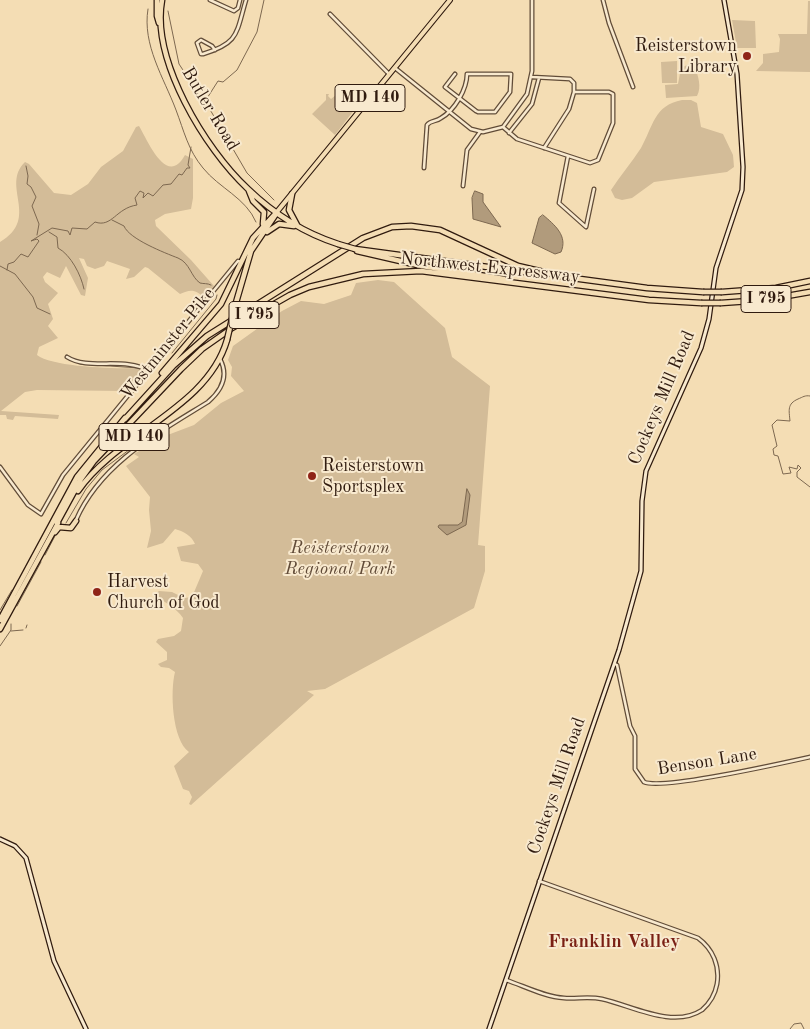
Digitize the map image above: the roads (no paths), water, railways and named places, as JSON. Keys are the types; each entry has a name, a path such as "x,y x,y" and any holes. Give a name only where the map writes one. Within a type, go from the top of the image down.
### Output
{"highway":[{"path":"157,0 157,16 160,27"},
{"name":"Butler Road","path":"162,0 160,27 167,63 181,92 211,144 249,190 276,213 298,226 355,250"},
{"path":"249,190 252,201 262,208 265,217 256,239"},
{"path":"292,194 289,212 298,226"},
{"name":"Westminster Pike","path":"0,620 77,477 90,458 216,312 229,289 240,261 276,213"},
{"path":"256,239 276,224 298,226"},
{"name":"Northwest Expressway","path":"125,419 174,364 207,336 355,243 384,229 411,226 440,230 518,266 566,277 646,288 722,292 776,288 810,281"},
{"name":"Westminster Pike","path":"0,629 50,536 79,490 98,467 199,388 220,359 242,278 256,239"},
{"path":"355,250 566,277"},
{"path":"355,250 422,266 535,285"},
{"path":"240,261 243,266 242,278"},
{"name":"Northwest Expressway","path":"58,524 81,479 94,461 181,369 225,333 290,295 338,279 392,271 421,271 650,300 701,303 764,300 810,292"},
{"path":"234,306 234,295 229,289 240,285"},
{"path":"50,536 59,528 71,528 76,521"}],"main road":[{"name":"Westminster Pike","path":"276,213 450,0"}],"street":[{"path":"210,0 234,11 238,8 240,0"},
{"path":"216,50 201,40 196,43 200,54 216,50 233,39 246,0"},
{"path":"395,68 471,129 480,132 493,131 502,127 524,100 532,77 532,0"},
{"path":"603,0 609,23 633,87"},
{"name":"Cockeys Mill Road","path":"489,1029 615,664 640,571 642,501 646,470 701,348 709,319 716,268 742,190 737,74 724,0"},
{"path":"330,14 389,74"},
{"path":"424,168 426,125 441,118 459,98 467,85 467,74 511,74 510,92 493,113 478,112 459,98 445,87 455,74"},
{"path":"532,77 570,79 574,83 574,92 569,109 544,148"},
{"path":"509,133 532,104 539,78"},
{"path":"502,127 518,140 590,163 596,161 613,121 613,97 611,93 574,92"},
{"path":"463,186 467,150 480,132"},
{"path":"568,156 559,203 586,227 594,189"},
{"path":"0,467 28,505 41,514 63,475 240,261"},
{"path":"221,284 229,289"},
{"path":"67,357 78,361 136,365 149,371"},
{"path":"76,521 91,493 118,462 142,444 213,398 224,379 225,370 220,359"},
{"name":"Benson Lane","path":"615,664 617,665 630,726 635,736 635,769 644,782 651,784 691,780 810,757"},
{"path":"0,839 15,846 26,858 52,953 86,1029"},
{"path":"505,979 563,998 602,999 668,1021 684,1020 700,1012 709,1004 716,989 718,977 716,962 708,948 698,938 539,881"}],"waterway":[{"path":"204,103 218,81 223,82 237,70 257,32 264,0"},
{"path":"148,9 147,22 151,48 190,147 209,175 246,206 256,222"},
{"path":"168,11 179,64 204,102"},
{"path":"205,101 247,173 274,200"},
{"path":"7,270 8,264 14,262 21,254 28,257 39,241 37,239 31,241 52,228 68,231 70,235 72,228 87,229 95,222 106,222 124,210 137,205 135,198 140,191 144,193 143,198 148,193 153,196 163,185 171,184 179,174 182,175 187,168 190,168 188,165 191,147"},
{"path":"26,166 27,184 31,187 36,197 32,206 39,224 37,235"},
{"path":"112,220 124,226 127,231 140,241 182,260 200,283 211,285"},
{"path":"49,232 57,237 58,248 67,255 75,266 84,289"},
{"path":"0,266 15,274 33,297 37,308 50,314"},
{"path":"172,353 216,299 217,295"},
{"path":"80,364 139,368"},
{"path":"810,396 804,396 790,405 790,421 777,420 772,425 777,446 773,449 774,455 778,456 783,474 791,473 789,467 797,469 798,465 801,468 797,472 797,477 810,487"},
{"path":"66,523 86,489 102,470 149,435"},
{"path":"45,555 56,534"},
{"path":"17,606 41,562"},
{"path":"0,610 12,590"},
{"path":"0,646 11,630 11,624"},
{"path":"11,631 23,630"},
{"path":"790,1029 794,1024 801,1023 804,1029"}],"place":[{"name":"Reisterstown Library","path":"747,56"},
{"name":"Reisterstown Sportsplex","path":"312,476"},
{"name":"Harvest Church of God","path":"97,592"}],"district":[{"name":"Franklin Valley","path":"614,942"}],"park label":[{"name":"Reisterstown Regional Park","path":"340,558"}]}
